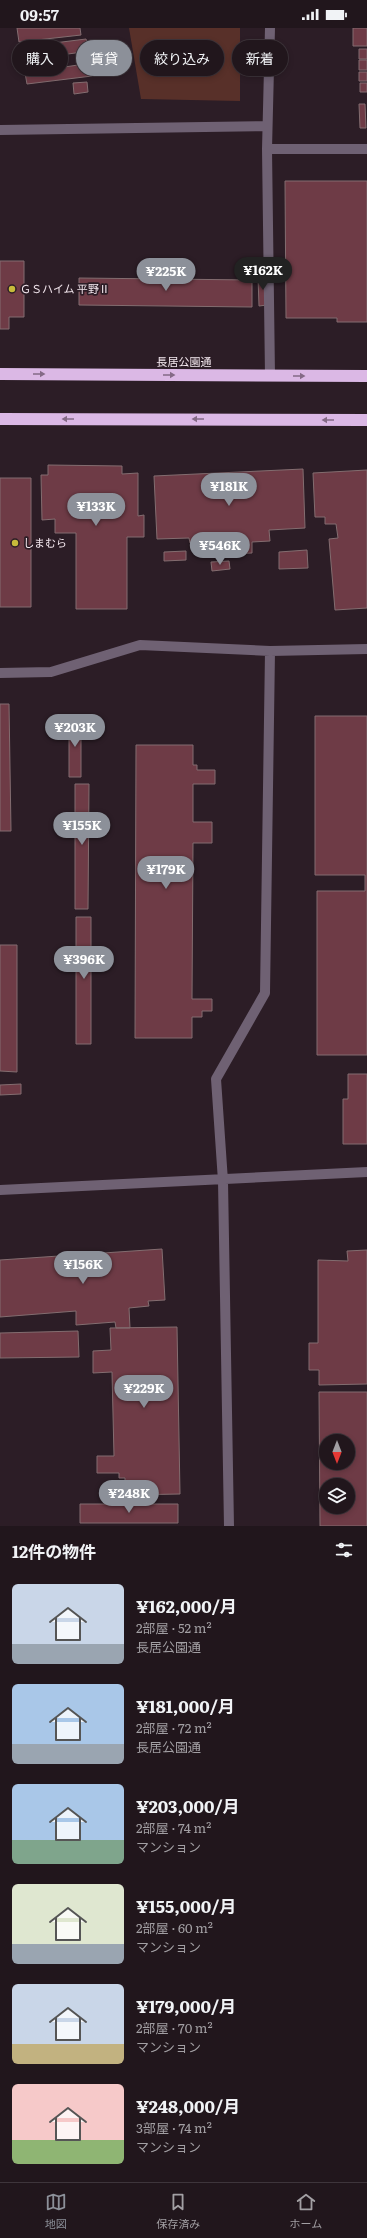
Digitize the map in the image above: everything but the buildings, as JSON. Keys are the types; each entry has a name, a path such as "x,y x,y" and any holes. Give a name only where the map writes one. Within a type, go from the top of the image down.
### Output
{"highway":[{"name":"長居公園通","path":"0,374 367,376"},
{"path":"0,419 367,420"}],"street":[{"path":"270,28 267,126 270,376"},
{"path":"0,130 267,126"},
{"path":"267,149 367,149"},
{"path":"0,673 51,672 140,645 270,651 367,649"},
{"path":"229,1526 223,1181 216,1079 265,993 270,651"},
{"path":"0,1190 223,1181 367,1172"}],"shaded area":[{"path":"129,28 240,28 240,40 232,40 232,76 240,76 240,101 141,99"}],"place":[{"name":"ＧＳハイム 平野Ⅱ","path":"12,289"},
{"name":"しまむら","path":"15,543"}]}
